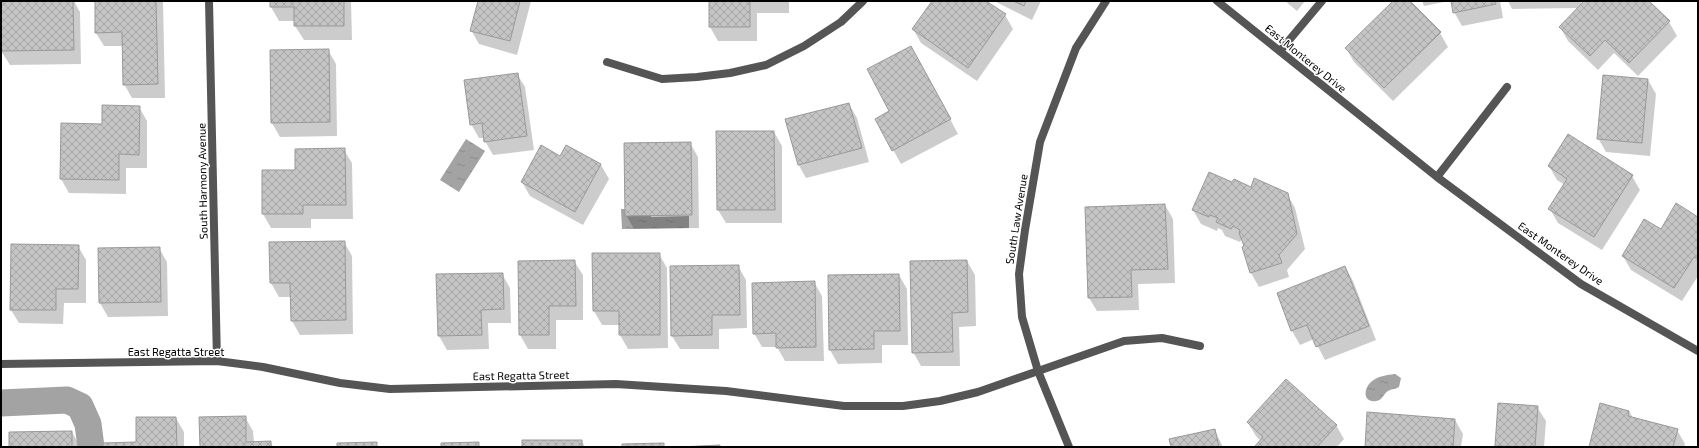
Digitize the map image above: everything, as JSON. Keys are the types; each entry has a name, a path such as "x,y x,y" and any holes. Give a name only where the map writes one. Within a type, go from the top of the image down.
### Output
{"street":[{"name":"South Harmony Avenue","path":"209,1 217,361"},
{"path":"607,62 662,79 730,73 766,65 804,46 841,22 863,1"},
{"name":"South Law Avenue","path":"1069,447 1038,371 1022,317 1019,274 1040,142 1076,48 1106,1"},
{"name":"East Monterey Drive","path":"1217,1 1437,177 1581,284 1698,351"},
{"path":"1280,51 1322,1"},
{"path":"1437,177 1507,87"},
{"name":"East Regatta Street","path":"1,364 217,361 263,367 340,383 390,389 616,384 726,391 851,406 903,406 940,402 978,392 1124,341 1162,338 1200,346"}],"water":[{"path":"466,139 485,151 459,192 440,180"},
{"path":"621,209 650,209 651,217 689,216 689,228 622,229"},
{"path":"1395,374 1401,378 1399,387 1388,391 1382,398 1376,401 1369,400 1367,398 1367,388 1371,382 1385,375"}],"building":[{"path":"1,1 73,1 74,50 1,51"},
{"path":"95,1 156,1 158,84 123,85 122,32 95,33"},
{"path":"270,1 344,1 344,26 294,26 294,7 270,7"},
{"path":"478,1 520,1 510,41 470,31"},
{"path":"709,1 750,1 750,27 709,27"},
{"path":"932,1 986,1 1006,14 968,68 912,29"},
{"path":"1013,1 1026,1 1024,6"},
{"path":"1393,1 1410,1 1441,32 1384,88 1345,48"},
{"path":"1451,1 1495,1 1496,4 1453,13"},
{"path":"1584,1 1649,1 1670,21 1629,63 1605,40 1590,56 1559,27"},
{"path":"911,46 951,119 892,151 875,119 889,111 867,69"},
{"path":"329,49 330,122 271,123 270,50"},
{"path":"518,73 527,136 484,142 482,123 470,125 464,80"},
{"path":"1603,75 1648,79 1642,143 1597,139"},
{"path":"849,103 862,148 798,165 785,119"},
{"path":"102,105 140,106 139,155 119,154 119,180 60,179 61,123 102,124"},
{"path":"716,131 774,131 775,210 717,210"},
{"path":"1568,134 1633,175 1594,237 1548,209 1567,179 1548,166"},
{"path":"691,142 692,215 625,216 624,143"},
{"path":"541,145 560,156 566,145 601,164 575,212 521,182"},
{"path":"345,148 346,205 303,205 303,214 262,214 262,170 295,170 295,149"},
{"path":"1209,172 1232,182 1234,179 1251,187 1254,178 1288,193 1297,234 1279,255 1282,263 1250,273 1242,247 1244,246 1239,233 1240,230 1233,226 1231,229 1216,222 1218,218 1210,215 1209,217 1192,210"},
{"path":"1676,203 1698,217 1698,259 1694,257 1674,288 1622,256 1644,219 1661,229"},
{"path":"1165,204 1168,269 1131,270 1132,297 1088,298 1085,207"},
{"path":"345,241 346,320 291,321 290,283 270,283 269,242"},
{"path":"11,244 79,245 78,289 56,289 56,310 10,310"},
{"path":"160,247 161,302 99,303 98,248"},
{"path":"592,253 660,253 660,335 619,335 619,311 593,311"},
{"path":"575,260 576,306 549,306 549,335 519,335 518,261"},
{"path":"967,260 968,312 952,313 953,352 912,353 910,261"},
{"path":"739,265 740,315 712,315 712,335 671,336 670,266"},
{"path":"1345,266 1369,326 1316,347 1307,325 1291,331 1277,293"},
{"path":"503,273 504,309 481,310 482,335 438,336 436,274"},
{"path":"899,274 900,331 874,331 874,349 829,350 828,275"},
{"path":"815,281 816,347 776,348 776,333 753,334 752,283"},
{"path":"1286,379 1337,425 1317,447 1255,446 1263,437 1247,422"},
{"path":"1498,403 1538,406 1535,447 1495,446"},
{"path":"1600,403 1629,411 1628,416 1678,429 1673,447 1589,447"},
{"path":"1367,412 1455,419 1453,447 1365,447"},
{"path":"246,416 246,442 271,441 271,447 200,447 199,417"},
{"path":"136,417 176,417 177,447 103,447 103,443 136,442"},
{"path":"1215,429 1219,447 1171,447 1169,439"},
{"path":"72,431 72,447 9,447 9,432"},
{"path":"522,440 582,440 582,447 522,447"},
{"path":"377,442 377,447 337,447 337,443"},
{"path":"479,442 479,447 441,447 441,443"},
{"path":"664,443 664,447 622,447 622,444"},
{"path":"720,445 720,447 680,447"}],"waterway":[{"path":"1,403 67,400 80,406 88,424 91,447"}]}
